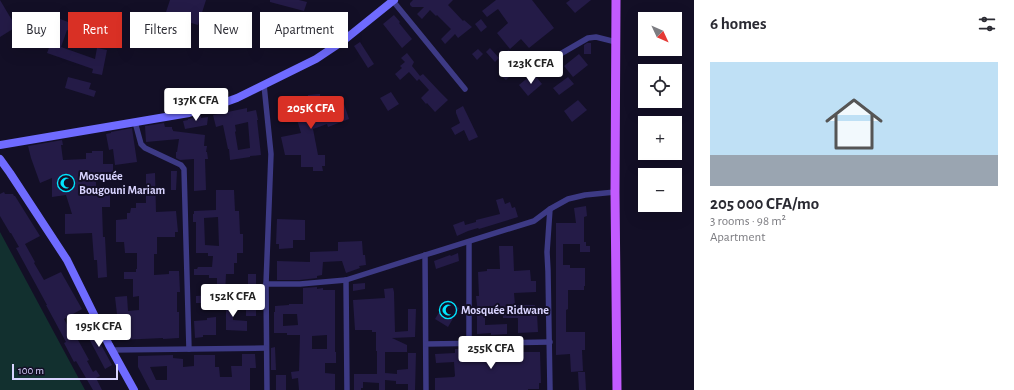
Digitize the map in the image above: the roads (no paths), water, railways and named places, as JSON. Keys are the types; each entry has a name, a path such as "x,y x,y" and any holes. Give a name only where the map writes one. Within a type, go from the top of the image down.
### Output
{"main road":[{"path":"616,0 615,192 618,390"}],"street":[{"path":"0,145 189,112 212,107 237,98 316,59 343,41 394,0 465,89"},
{"path":"531,71 588,38 596,37 616,42"},
{"path":"264,85 270,154 266,284 266,390"},
{"path":"135,122 142,144 146,148 181,165 184,169 189,349"},
{"path":"0,159 67,260 112,350 134,390"},
{"path":"266,284 300,284 346,280 534,221 550,209 568,199 615,192"},
{"path":"550,209 547,252 550,390"},
{"path":"469,242 469,343"},
{"path":"425,256 426,390"},
{"path":"346,280 347,390"},
{"path":"426,344 550,342"},
{"path":"112,350 266,348"}],"place":[{"name":"Mosquée Bougouni Mariam","path":"66,183"},
{"name":"Mosquée Ridwane","path":"448,310"}]}
